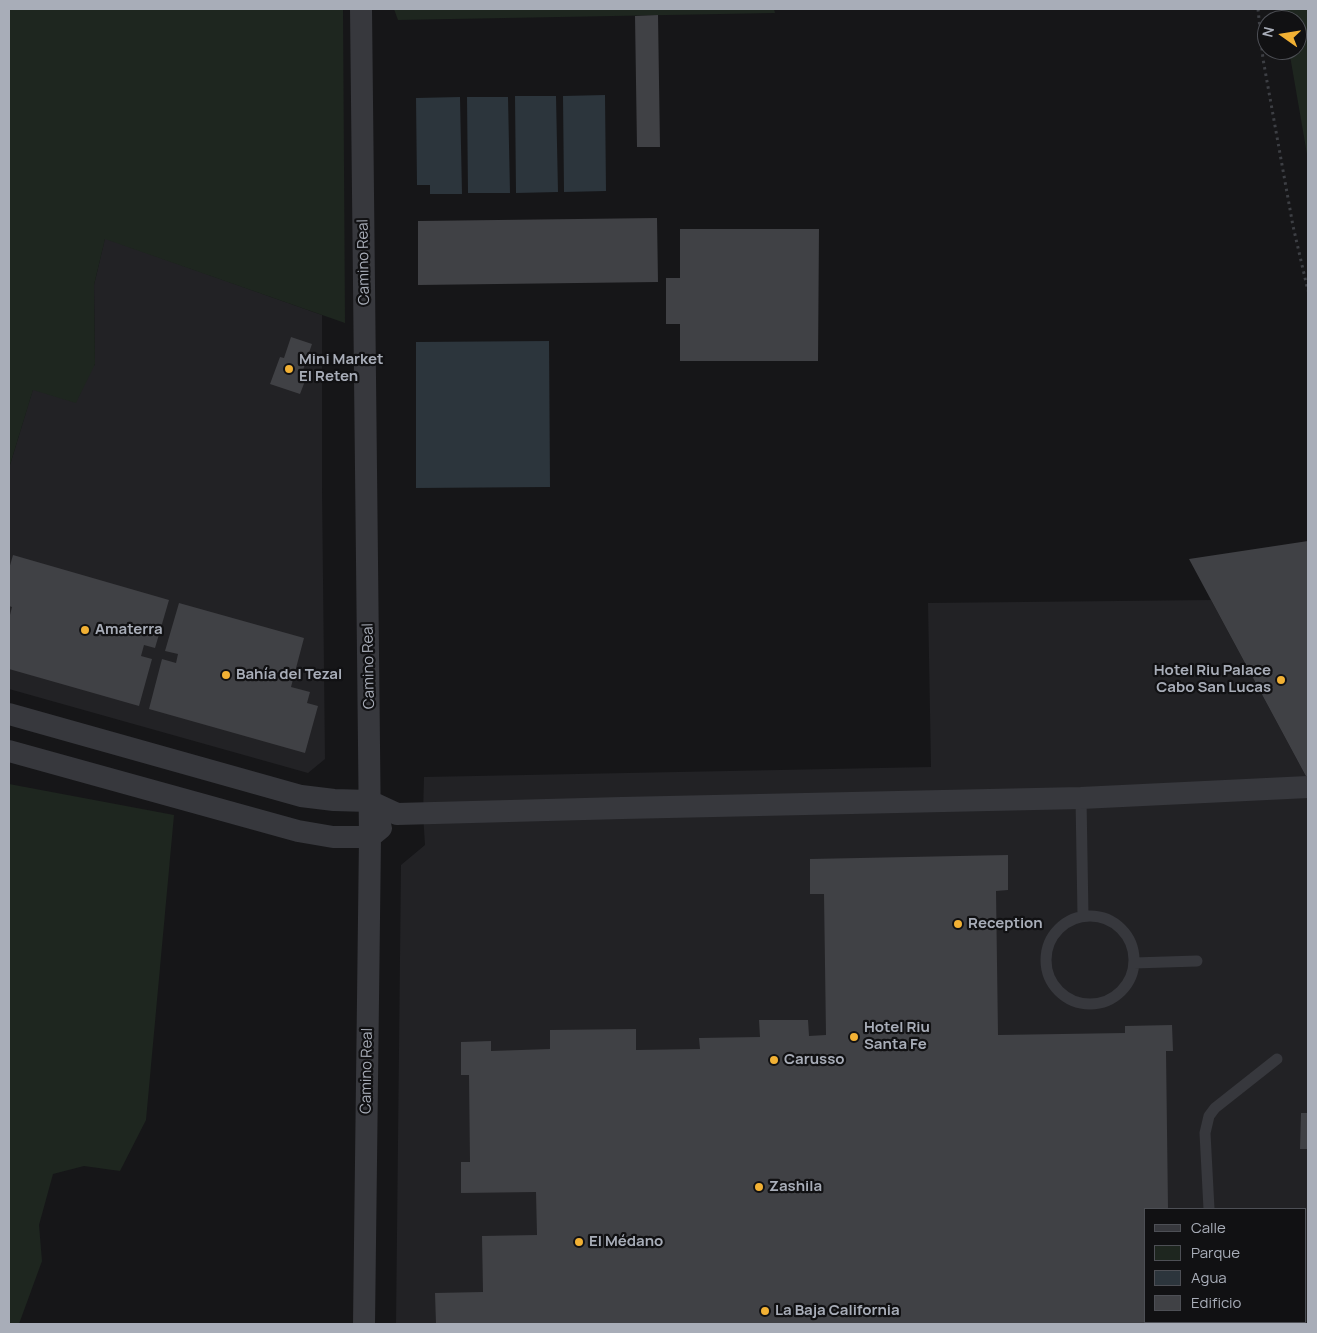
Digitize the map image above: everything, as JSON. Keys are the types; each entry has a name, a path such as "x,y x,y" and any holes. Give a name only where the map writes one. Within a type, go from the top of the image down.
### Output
{"street":[{"name":"Camino Real","path":"361,9 370,837 364,1324"},
{"path":"9,714 301,796 334,800 369,800 397,814 1081,798 1308,786"},
{"path":"9,751 298,832 333,837 370,837 397,814"}],"lane":[{"path":"1081,798 1083,916"},
{"path":"1083,916 1102,918 1120,928 1130,944 1134,963 1126,987 1106,1002 1082,1005 1059,994 1046,972 1047,948 1060,927 1083,916"},
{"path":"1134,963 1197,961"},
{"path":"1209,1208 1204,1133 1209,1116 1215,1108 1276,1059"}],"path":[{"path":"1258,9 1263,59 1293,226 1308,291"}],"shaded area":[{"path":"105,238 322,315 325,759 308,773 9,689 9,468 33,389 95,365 94,285"},
{"name":"Hotel Riu Santa Fe","path":"1211,600 1308,780 1308,1324 396,1324 401,865 425,845 423,814 424,777 931,767 928,603"}],"green space":[{"path":"9,9 343,9 345,323 105,239 94,285 95,364 76,403 33,390 9,468"},
{"path":"394,9 774,9 775,13 398,20"},
{"path":"1308,9 1308,160 1291,60 1307,60 1307,10 1282,10"},
{"path":"9,784 174,815 146,1120 120,1171 84,1166 53,1174 39,1225 42,1261 19,1324 9,1324"}],"water":[{"path":"605,95 606,191 564,192 563,96"},
{"path":"515,96 556,96 558,192 516,193"},
{"path":"460,97 462,194 430,194 430,185 417,185 416,98"},
{"path":"467,97 508,97 510,193 468,193"},
{"path":"549,341 550,487 416,488 416,342"}],"building":[{"path":"658,15 660,147 637,147 635,16"},
{"path":"657,218 658,282 418,285 418,221"},
{"path":"680,229 819,229 818,361 680,361 680,324 666,324 666,278 680,278"},
{"name":"Mini Market El Reten","path":"291,337 312,344 300,379 305,381 300,394 270,384 280,357 284,358"},
{"name":"Hotel Riu Palace Cabo San Lucas","path":"1308,541 1308,780 1189,559"},
{"name":"Amaterra","path":"13,555 169,600 155,648 144,645 141,656 152,659 139,706 9,669 9,615 12,607 9,606 9,569"},
{"name":"Bahía del Tezal","path":"179,603 304,638 291,687 310,692 307,703 318,706 305,753 149,709 162,659 176,663 178,654 165,651"},
{"path":"1008,855 1008,890 996,891 998,1035 1125,1033 1125,1026 1172,1025 1173,1051 1166,1051 1168,1208 1144,1208 1144,1323 1152,1324 436,1324 435,1293 483,1292 482,1236 537,1235 536,1192 461,1193 461,1162 470,1162 469,1075 461,1075 461,1042 491,1041 491,1051 550,1049 550,1030 636,1029 636,1050 700,1049 699,1038 760,1037 759,1020 808,1020 809,1036 826,1035 824,894 810,894 810,859"},
{"path":"1301,1113 1308,1113 1308,1149 1300,1149"}],"place":[{"name":"Mini Market El Reten","path":"289,369"},
{"name":"Amaterra","path":"85,630"},
{"name":"Bahía del Tezal","path":"226,675"},
{"name":"Hotel Riu Palace Cabo San Lucas","path":"1281,680"},
{"name":"Reception","path":"958,924"},
{"name":"Hotel Riu Santa Fe","path":"854,1037"},
{"name":"Carusso","path":"774,1060"},
{"name":"Zashila","path":"759,1187"},
{"name":"El Médano","path":"579,1242"},
{"name":"La Baja California","path":"765,1311"}]}
